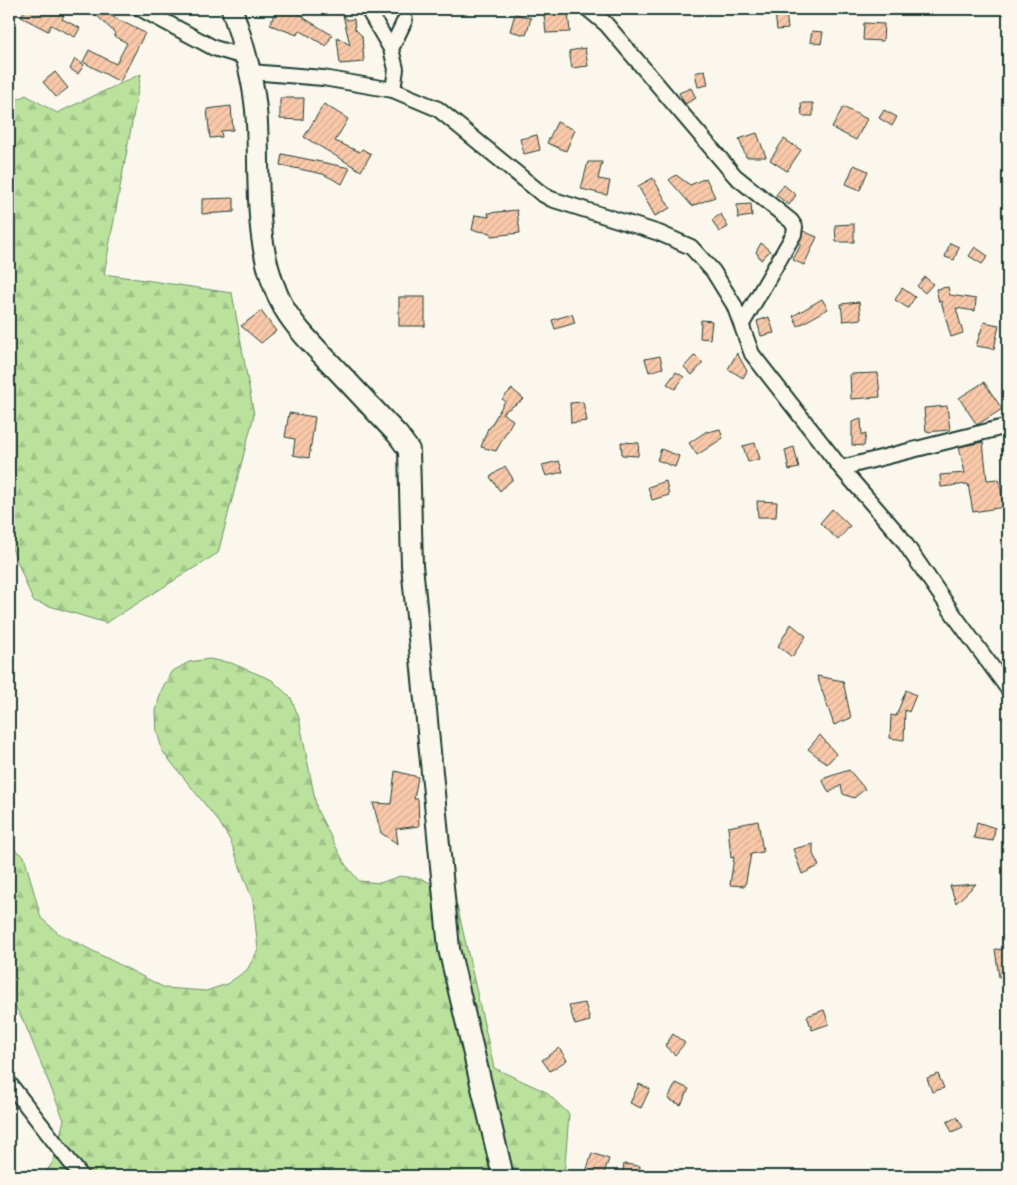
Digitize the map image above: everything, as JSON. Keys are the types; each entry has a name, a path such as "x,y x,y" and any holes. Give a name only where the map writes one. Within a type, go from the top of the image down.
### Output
{"main road":[{"path":"232,9 249,65 257,121 258,202 267,263 273,282 285,309 308,340 398,435 409,450 412,565 449,949 503,1176"}],"street":[{"path":"141,9 249,65 393,90 438,109 542,194 551,199 659,232 690,246 713,271 734,304 752,354 841,468 900,536 1008,689"},
{"path":"370,9 370,13 391,49 396,69 393,90"},
{"path":"588,9 606,24 735,176 791,221 795,227 794,234 742,324"},
{"path":"391,49 405,20"},
{"path":"841,468 1008,426"},
{"path":"9,1083 81,1176"}],"green space":[{"path":"141,74 104,274 232,293 254,415 218,553 106,623 33,601 9,541 9,104 26,95 57,113"},
{"path":"209,659 231,663 272,680 291,698 299,718 317,810 345,864 359,881 380,883 400,876 422,879 443,889 457,905 494,1068 546,1092 569,1114 564,1176 43,1176 53,1162 64,1120 25,1024 15,1006 9,1001 9,846 24,856 41,918 58,933 165,988 206,991 227,984 247,970 258,950 253,901 230,840 219,822 163,752 157,732 156,711 161,691 171,672 189,662"}],"building":[{"path":"25,9 67,9 62,19 80,28 75,37 51,25 48,31 21,17"},
{"path":"90,9 118,9 111,16 145,33 120,82 83,62 89,50 116,64 127,43 114,36 115,33"},
{"path":"276,9 285,9 304,16 304,18 332,35 326,46 299,30 297,35 270,25"},
{"path":"786,12 788,29 777,30 775,13"},
{"path":"568,13 570,32 546,33 544,15"},
{"path":"515,14 531,18 526,35 510,31"},
{"path":"343,15 347,20 354,19 355,29 362,36 364,62 340,64 337,37 350,45"},
{"path":"864,23 884,24 883,41 863,40"},
{"path":"812,31 823,32 821,44 810,42"},
{"path":"585,48 588,66 572,68 569,51"},
{"path":"75,59 84,65 78,74 70,69"},
{"path":"705,70 708,85 698,87 695,73"},
{"path":"55,72 68,88 56,97 43,82"},
{"path":"691,88 696,98 685,104 679,93"},
{"path":"280,98 304,98 303,120 280,119"},
{"path":"801,103 813,103 813,116 802,116"},
{"path":"324,104 348,119 335,141 360,152 362,149 371,154 361,171 304,137"},
{"path":"231,106 233,130 221,131 222,137 210,138 207,109"},
{"path":"843,107 867,119 856,140 832,128"},
{"path":"884,110 897,117 892,126 879,118"},
{"path":"557,122 575,130 566,151 547,143"},
{"path":"757,133 766,157 746,157 739,139"},
{"path":"537,135 540,150 524,154 520,139"},
{"path":"784,139 801,150 787,171 770,160"},
{"path":"282,154 350,168 342,184 323,174 280,165"},
{"path":"588,162 602,162 598,179 610,181 607,195 581,189"},
{"path":"854,165 868,171 860,190 846,184"},
{"path":"676,175 690,185 706,178 715,197 692,206 669,180"},
{"path":"653,178 670,208 655,216 638,186"},
{"path":"784,185 796,195 789,205 776,195"},
{"path":"234,198 234,212 202,214 202,199"},
{"path":"751,204 752,216 738,218 737,205"},
{"path":"517,210 520,233 491,236 491,233 472,230 475,215 489,217 488,213"},
{"path":"721,214 728,227 719,232 712,220"},
{"path":"854,224 854,242 836,242 835,225"},
{"path":"803,231 817,237 804,265 793,260 801,244 799,243"},
{"path":"761,243 770,251 761,260 756,252"},
{"path":"950,243 959,247 954,260 945,257"},
{"path":"975,247 988,256 982,264 969,256"},
{"path":"925,277 933,284 925,293 917,286"},
{"path":"948,287 950,295 976,299 975,311 956,308 963,333 951,337 936,289"},
{"path":"902,288 915,297 908,308 895,300"},
{"path":"399,297 425,297 425,326 399,326"},
{"path":"822,299 828,309 798,326 793,316"},
{"path":"859,302 861,319 843,321 841,304"},
{"path":"261,311 276,331 261,343 241,326"},
{"path":"572,314 575,323 555,329 552,320"},
{"path":"769,317 774,333 761,336 757,321"},
{"path":"701,320 712,321 710,339 700,338"},
{"path":"984,322 999,325 994,349 976,346"},
{"path":"737,353 747,371 743,378 728,369"},
{"path":"695,355 703,363 692,375 684,367"},
{"path":"660,356 663,368 649,372 645,359"},
{"path":"676,372 684,377 675,389 667,384"},
{"path":"878,373 880,397 851,399 850,374"},
{"path":"984,382 1002,409 977,425 959,398"},
{"path":"512,389 524,399 502,413 513,420 496,451 481,447 488,428 505,401 502,399"},
{"path":"583,402 587,421 571,423 570,403"},
{"path":"947,406 950,430 926,432 924,408"},
{"path":"289,413 315,417 309,458 293,455 295,439 285,437"},
{"path":"861,419 862,435 866,434 864,446 852,445 852,422"},
{"path":"720,429 723,438 697,455 689,443 707,431"},
{"path":"621,442 639,443 638,456 622,455"},
{"path":"983,442 987,480 999,479 1004,507 973,512 968,484 941,487 940,475 965,473 959,447"},
{"path":"755,443 760,459 748,462 743,446"},
{"path":"794,447 799,468 789,470 785,450"},
{"path":"661,449 679,456 675,467 657,460"},
{"path":"559,461 563,472 546,476 542,465"},
{"path":"505,466 513,479 500,491 490,477"},
{"path":"666,481 669,495 652,500 648,487"},
{"path":"757,501 777,502 776,517 758,517"},
{"path":"832,509 850,526 838,540 820,523"},
{"path":"791,624 806,636 792,657 778,646"},
{"path":"817,676 843,681 851,718 834,725"},
{"path":"906,690 916,695 909,712 905,710 904,740 890,738 891,715 896,716"},
{"path":"820,735 836,754 827,764 808,749"},
{"path":"849,770 865,789 854,798 843,794 841,785 829,793 822,779"},
{"path":"395,771 418,777 414,799 418,799 419,826 396,829 398,844 381,833 373,803 391,804"},
{"path":"758,821 763,852 751,854 745,886 730,885 734,857 731,858 728,827"},
{"path":"977,822 995,828 993,841 974,838"},
{"path":"813,844 813,854 819,866 802,874 793,849"},
{"path":"976,884 956,903 950,886"},
{"path":"995,949 1008,950 1008,977 999,977"},
{"path":"585,1003 590,1021 575,1025 569,1006"},
{"path":"824,1010 829,1024 812,1030 807,1016"},
{"path":"673,1034 685,1043 675,1055 665,1046"},
{"path":"559,1048 567,1060 550,1071 542,1060"},
{"path":"938,1074 944,1088 932,1092 927,1078"},
{"path":"676,1083 689,1089 681,1105 668,1099"},
{"path":"639,1084 650,1089 641,1108 630,1103"},
{"path":"957,1117 963,1127 952,1132 947,1122"},
{"path":"592,1153 609,1159 603,1176 586,1172"},
{"path":"624,1164 640,1166 639,1176 622,1176"}]}
